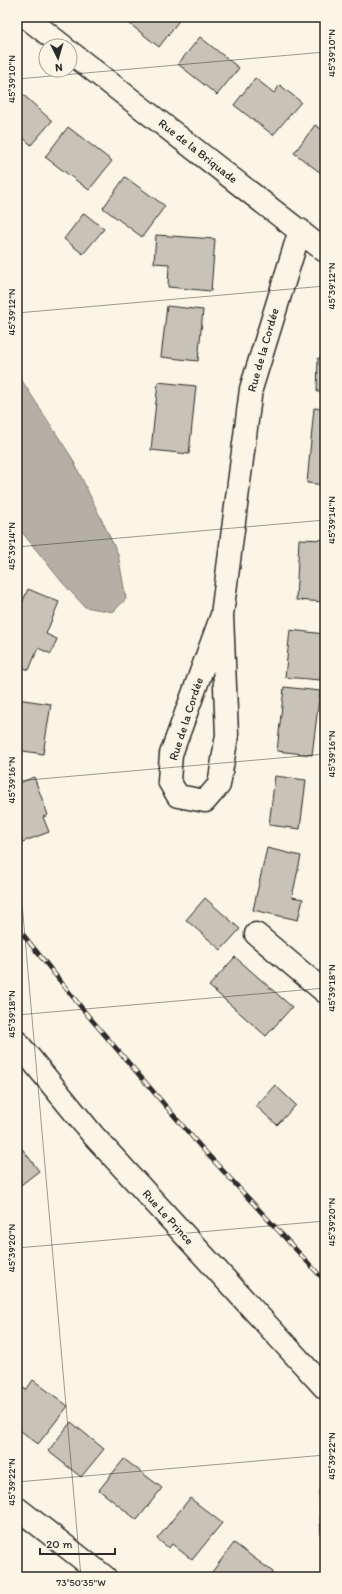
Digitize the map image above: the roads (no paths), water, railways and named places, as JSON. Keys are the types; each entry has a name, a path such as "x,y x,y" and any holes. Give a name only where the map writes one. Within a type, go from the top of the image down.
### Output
{"street":[{"path":"26,17 53,38"},
{"name":"Rue de la Briquade","path":"78,58 325,251"},
{"name":"Rue de la Cordée","path":"222,615 171,754 169,781 178,796 205,801 219,785 227,735 222,615 250,389 300,230"},
{"path":"256,934 325,992"},
{"name":"Rue Le Prince","path":"17,1042 93,1135 325,1388"},
{"path":"17,1508 105,1577"}],"railway":[{"path":"17,927 85,1012 200,1146 325,1281"}]}
